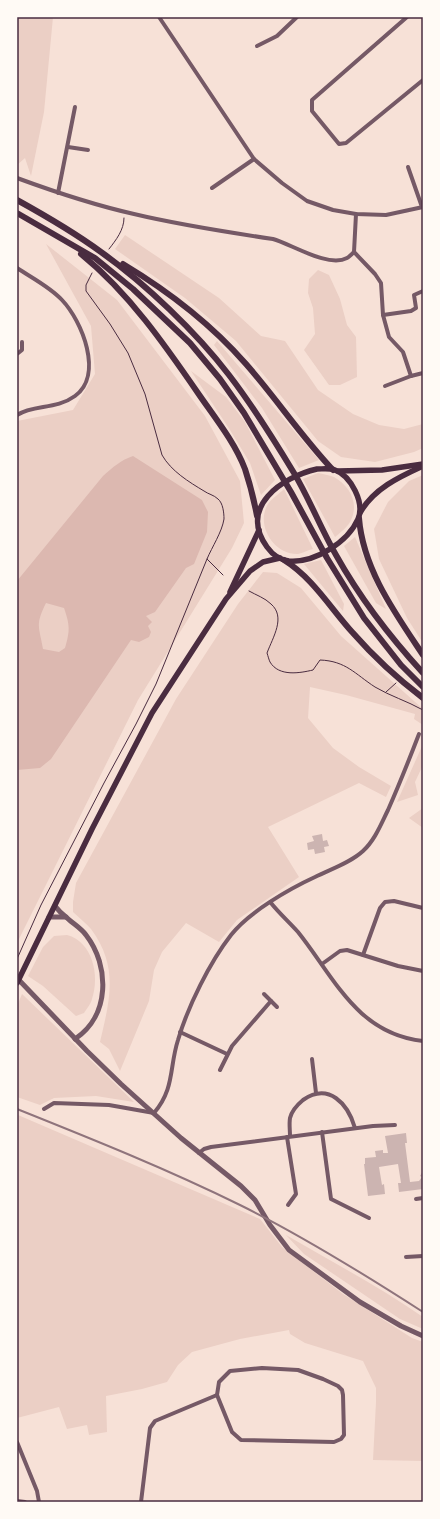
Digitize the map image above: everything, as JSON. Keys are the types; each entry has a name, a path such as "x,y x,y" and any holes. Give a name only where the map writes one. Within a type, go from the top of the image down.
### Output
{"highway":[{"path":"17,200 134,271 168,294 214,330 245,363 283,408 311,446 335,470"},
{"path":"17,213 95,258 139,294 190,343 220,379 244,413 291,492 327,558 364,618 401,665 423,687"},
{"path":"68,242 108,277 179,365 235,449 244,468 257,516"},
{"path":"101,252 156,297 198,338 228,374 250,404 295,475 337,556 367,604 401,649 423,673"},
{"path":"359,516 363,544 378,582 401,622 423,655"},
{"path":"282,559 302,573 354,635 389,669 423,698"}],"main road":[{"path":"282,559 270,551 264,543 259,530 257,516 262,502 275,488 289,480 317,469 382,470 423,465"},
{"path":"226,599 250,571 263,562 282,559 298,561 314,557 339,544 352,530 365,504 386,485 423,465"},
{"path":"335,470 347,478 355,489 359,500 359,516"},
{"path":"17,983 92,829 152,713 226,599 259,530"}],"street":[{"path":"159,17 254,158 282,184 307,201 333,210 356,214 386,215 423,207 408,167"},
{"path":"257,46 276,36 297,17"},
{"path":"408,17 312,100 312,111 339,144 346,143 423,80"},
{"path":"58,193 75,107"},
{"path":"68,147 88,150"},
{"path":"212,188 254,158"},
{"path":"17,178 58,193 169,222 273,239 318,258 338,260 347,259 354,252 356,214"},
{"path":"354,252 381,282 383,315 389,337 404,352 411,376"},
{"path":"17,268 49,289 62,300 70,310 90,357 89,372 85,383 76,395 58,405 32,409 17,415"},
{"path":"383,315 411,311 416,308 414,295 423,291"},
{"path":"17,354 22,350 22,342"},
{"path":"385,386 411,376 423,374"},
{"path":"154,1113 165,1099 168,1091 180,1032 206,975 232,934 241,924 271,902 296,887 339,866 363,851 370,843 381,825 398,788 419,734"},
{"path":"363,955 382,905 388,901 423,908"},
{"path":"271,902 298,932 346,998 363,1015 395,1033 409,1038 423,1040"},
{"path":"55,906 66,918 77,926 91,942 100,958 104,980 102,997 94,1019 87,1030 75,1039"},
{"path":"49,918 66,918"},
{"path":"322,964 342,950 346,950 398,966 423,970"},
{"path":"17,978 105,1068 199,1153 241,1186 255,1200 270,1225 289,1250 360,1302 401,1326 423,1336"},
{"path":"264,994 278,1007"},
{"path":"220,1070 232,1046 271,1001"},
{"path":"180,1032 227,1054"},
{"path":"312,1059 316,1094"},
{"path":"288,1205 296,1194 289,1136 293,1110 298,1104 308,1097 316,1094 328,1095 336,1098 342,1102 351,1116 355,1128"},
{"path":"44,1109 54,1103 109,1105 154,1113"},
{"path":"199,1153 204,1149 211,1147 355,1128 395,1125"},
{"path":"322,1132 331,1199 369,1218"},
{"path":"416,1199 423,1198"},
{"path":"406,1257 423,1256"},
{"path":"262,1368 298,1370 323,1379 338,1386 342,1390 344,1435 341,1439 334,1442 241,1440 232,1432 217,1395 219,1382 230,1371 262,1368"},
{"path":"141,1502 150,1428 155,1421 217,1395"},
{"path":"17,1442 37,1491 39,1502"},
{"path":"17,1501 25,1502"}],"path":[{"path":"118,236 124,221 123,211"},
{"path":"17,959 41,905 156,684 224,519 223,508 219,499 197,487 173,469 162,455 142,387 128,353 110,324 86,291 88,278"},
{"path":"207,559 223,575"},
{"path":"249,591 271,603 278,613 279,621 267,653 271,664 283,672 302,673 313,670 320,660 332,660 344,665 375,686 423,710"}],"shaded area":[{"path":"53,17 44,112 31,176 25,158 17,165 17,18"},
{"path":"125,235 219,298 261,336 285,341 318,390 353,414 379,425 404,429 423,424 423,448 414,452 375,462 341,457 318,441 236,341 185,298 115,249"},
{"path":"46,244 117,300 205,416 240,481 244,523 232,548 138,700 17,943 17,421 73,410 95,374 91,326"},
{"path":"318,270 329,275 340,299 347,325 356,337 357,377 340,385 329,385 304,350 315,334 313,308 308,293 309,279"},
{"path":"217,341 319,460 299,468 262,408 214,345"},
{"path":"191,371 226,397 245,422 275,480 261,495 250,463"},
{"path":"133,456 202,500 208,512 207,532 194,564 186,568 155,612 146,616 152,622 148,626 151,632 149,637 139,642 131,640 51,759 40,768 17,770 17,581 103,476 117,464","holes":["46,603 64,608 69,628 65,648 59,652 43,649 39,630 39,621"]},
{"path":"318,473 332,476 345,485 354,502 353,515 350,522 335,537 303,479"},
{"path":"423,475 423,643 407,618 379,559 374,529 388,502 409,481"},
{"path":"284,489 313,549 298,554 281,550 269,537 265,529 265,512 268,504"},
{"path":"355,537 386,609 376,603 344,546"},
{"path":"321,560 344,604 343,611 304,564"},
{"path":"263,572 277,573 301,588 341,636 423,709 423,725 414,719 415,714 346,695 310,687 308,718 333,748 359,767 391,786 386,797 359,783 268,827 299,877 237,920 219,942 186,923 162,952 154,970 149,1001 120,1071 109,1049 100,1042 109,997 109,970 106,957 100,943 91,929 73,912 76,883 176,699 238,604"},
{"path":"423,744 423,765 415,782 418,795 397,802"},
{"path":"423,808 423,828 409,818"},
{"path":"67,935 76,939 83,945 92,961 94,970 94,990 90,1004 84,1013 76,1016 43,986 28,976 43,947 54,936"},
{"path":"22,994 134,1102 96,1096 54,1098 40,1105 17,1097 17,1006"},
{"path":"18,1115 260,1219 282,1247 343,1294 412,1338 423,1342 423,1461 373,1460 376,1388 363,1361 305,1343 290,1334 289,1330 240,1339 192,1352 178,1365 167,1382 142,1389 106,1396 107,1432 89,1435 87,1425 67,1429 59,1407 17,1418"},
{"path":"286,1235 407,1306 423,1317 423,1329 400,1319 304,1254"}],"building":[{"path":"322,834 323,841 327,840 329,846 324,847 325,852 315,854 314,849 308,850 307,843 314,841 312,836"},
{"path":"406,1133 407,1143 405,1143 410,1182 419,1181 422,1177 420,1176 423,1171 423,1189 399,1192 398,1183 401,1183 398,1164 379,1167 385,1194 368,1196 364,1164 365,1158 376,1157 375,1151 383,1150 383,1153 388,1153 385,1136"}],"railway":[{"path":"17,1109 157,1167 240,1205 287,1229 423,1312"}]}
